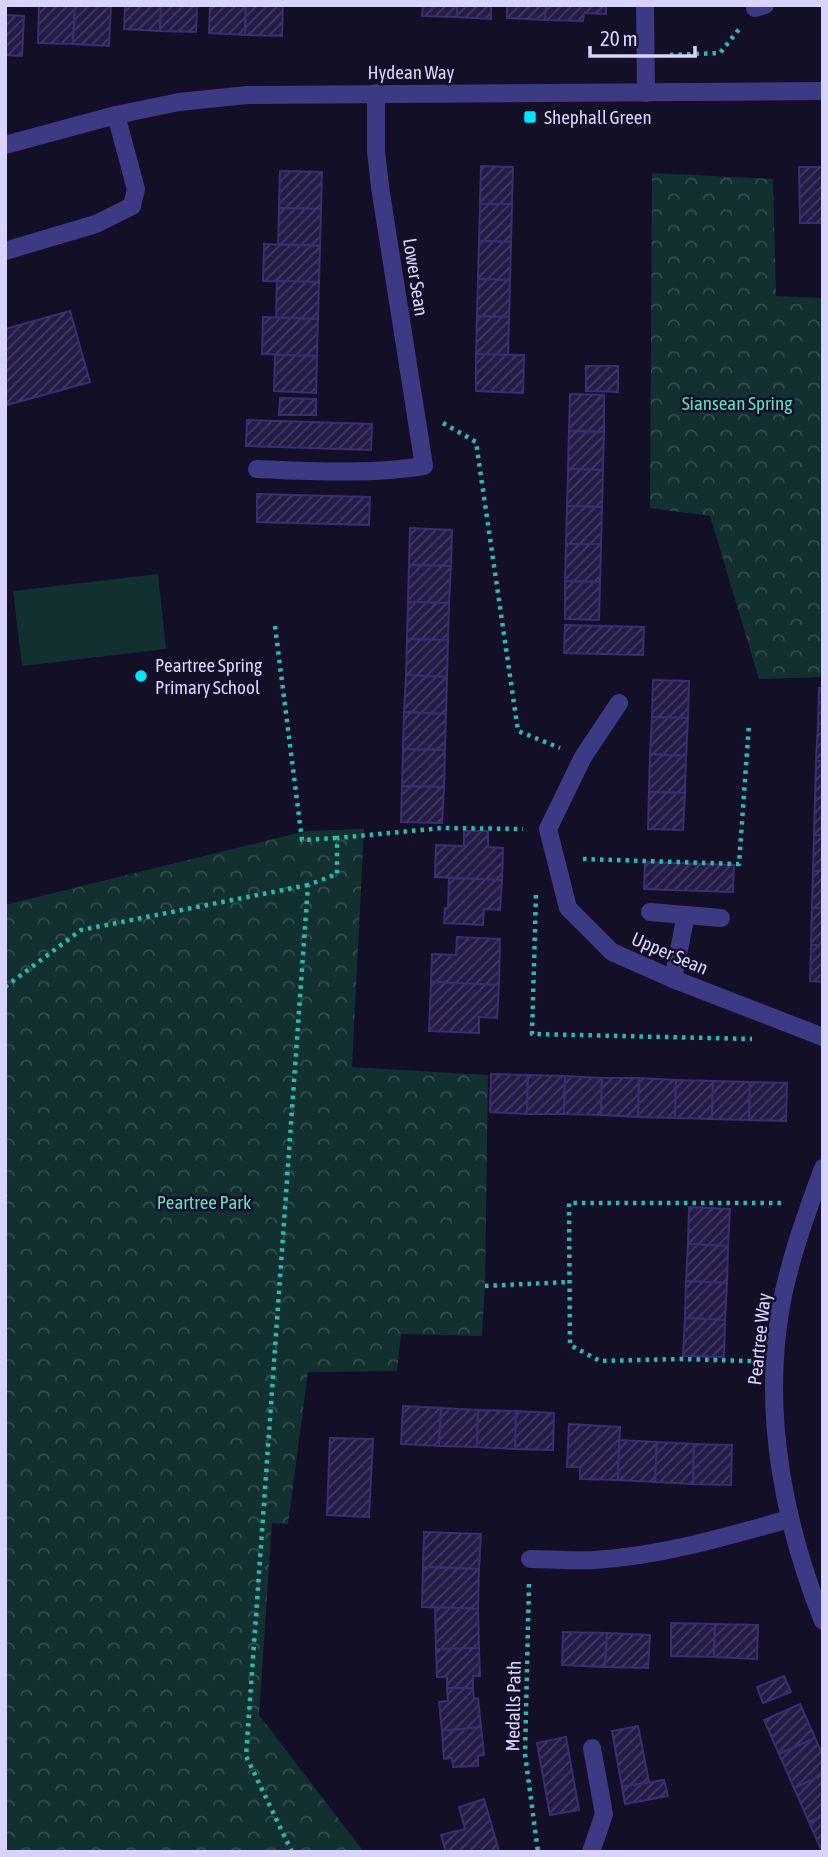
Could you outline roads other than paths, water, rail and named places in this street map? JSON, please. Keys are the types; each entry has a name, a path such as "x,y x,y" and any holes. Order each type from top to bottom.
{"street":[{"path":"645,5 646,93"},
{"name":"Hydean Way","path":"5,145 116,115 179,102 247,95 823,91"},
{"name":"Lower Sean","path":"257,469 358,473 391,472 424,466 380,187 376,151 376,93"},
{"path":"5,251 96,224 132,206 136,189 116,115"},
{"name":"Upper Sean","path":"619,703 583,757 548,829 568,908 612,952 673,979 823,1037"},
{"path":"650,912 722,918"},
{"path":"673,979 686,915"},
{"name":"Peartree Way","path":"823,1168 791,1262 780,1312 775,1423 789,1519 823,1621"},
{"path":"530,1559 593,1560 643,1555 687,1547 789,1519"},
{"path":"591,1852 604,1814 592,1748"}],"place":[{"name":"Shephall Green","path":"530,117"},
{"name":"Peartree Spring Primary School","path":"141,676"}],"park label":[{"name":"Siansean Spring","path":"737,403"},
{"name":"Peartree Park","path":"204,1202"}]}
